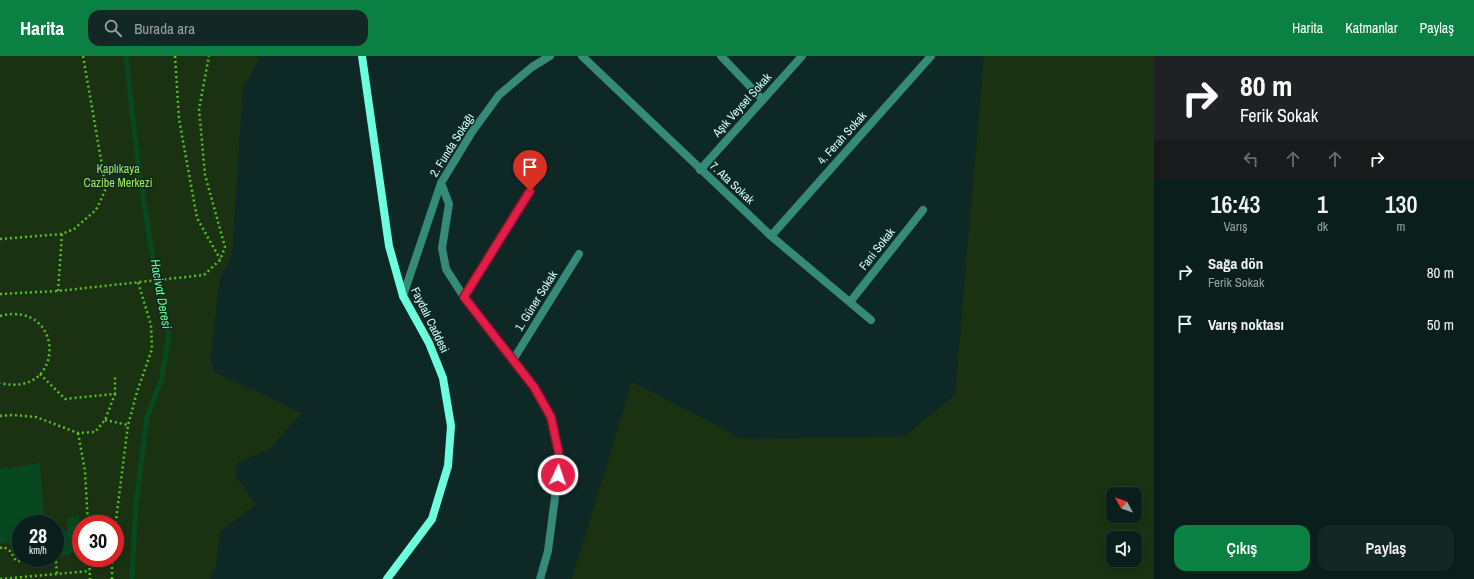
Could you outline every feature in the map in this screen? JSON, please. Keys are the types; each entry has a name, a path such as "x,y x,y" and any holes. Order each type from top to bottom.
{"street":[{"name":"Faydalı Caddesi","path":"362,56 390,246 403,296 429,343 443,378 451,426 448,466 432,519 387,579"},
{"name":"2. Funda Sokağı","path":"403,296 441,183 472,132 500,96 532,67 550,56"},
{"name":"7. Ata Sokak","path":"582,56 771,236 871,320"},
{"path":"721,56 763,100"},
{"name":"Aşık Veysel Sokak","path":"700,170 802,56"},
{"name":"4. Ferah Sokak","path":"771,236 931,56"},
{"path":"441,183 449,204 442,248 446,269 464,297 534,387 551,417 560,459 548,551 540,579"},
{"path":"464,297 530,191"},
{"name":"Fani Sokak","path":"850,302 922,210"},
{"name":"1. Güner Sokak","path":"513,360 579,254"}],"path":[{"path":"0,239 62,234 74,229 96,210 105,191 103,171 83,56"},
{"path":"175,56 178,119 198,218 220,260"},
{"path":"0,294 150,282 204,275 220,260 225,246 205,175 199,109 209,56"},
{"path":"58,290 62,234"},
{"path":"117,515 128,425 136,392 152,349 151,325 138,282"},
{"path":"0,316 10,313 22,314 33,318 42,326 48,336 50,348 49,360 35,379 24,384 12,386 0,383"},
{"path":"40,374 65,399 114,394"},
{"path":"0,416 13,415 36,417 78,433 95,432 105,420 114,394 115,376"},
{"path":"105,420 128,425"},
{"path":"78,433 85,471 87,515"},
{"path":"0,548 4,547 12,554"},
{"path":"56,567 57,574"},
{"path":"90,567 90,579"},
{"path":"112,567 112,579"},
{"path":"0,579 90,571"}],"green space":[{"name":"Kaplıkaya Cazibe Merkezi","path":"0,56 257,56 259,60 243,88 232,256 220,278 210,360 215,372 301,413 269,450 238,462 235,475 256,504 220,532 216,568 209,579 0,579"},
{"path":"984,56 1154,56 1154,579 572,579 632,382 742,439 905,436 955,395"}],"shaded area":[{"path":"40,463 44,515 12,515 12,550 10,544 5,542 0,544 0,469"},
{"path":"72,517 72,552 64,557 64,531 68,531 67,518"}],"waterway":[{"name":"Hacivat Deresi","path":"126,56 138,163 152,253 169,336 162,377 147,418 136,504 132,579"}],"route":[{"path":"530,191 464,297 534,387 551,417 560,459 558,475"}]}
